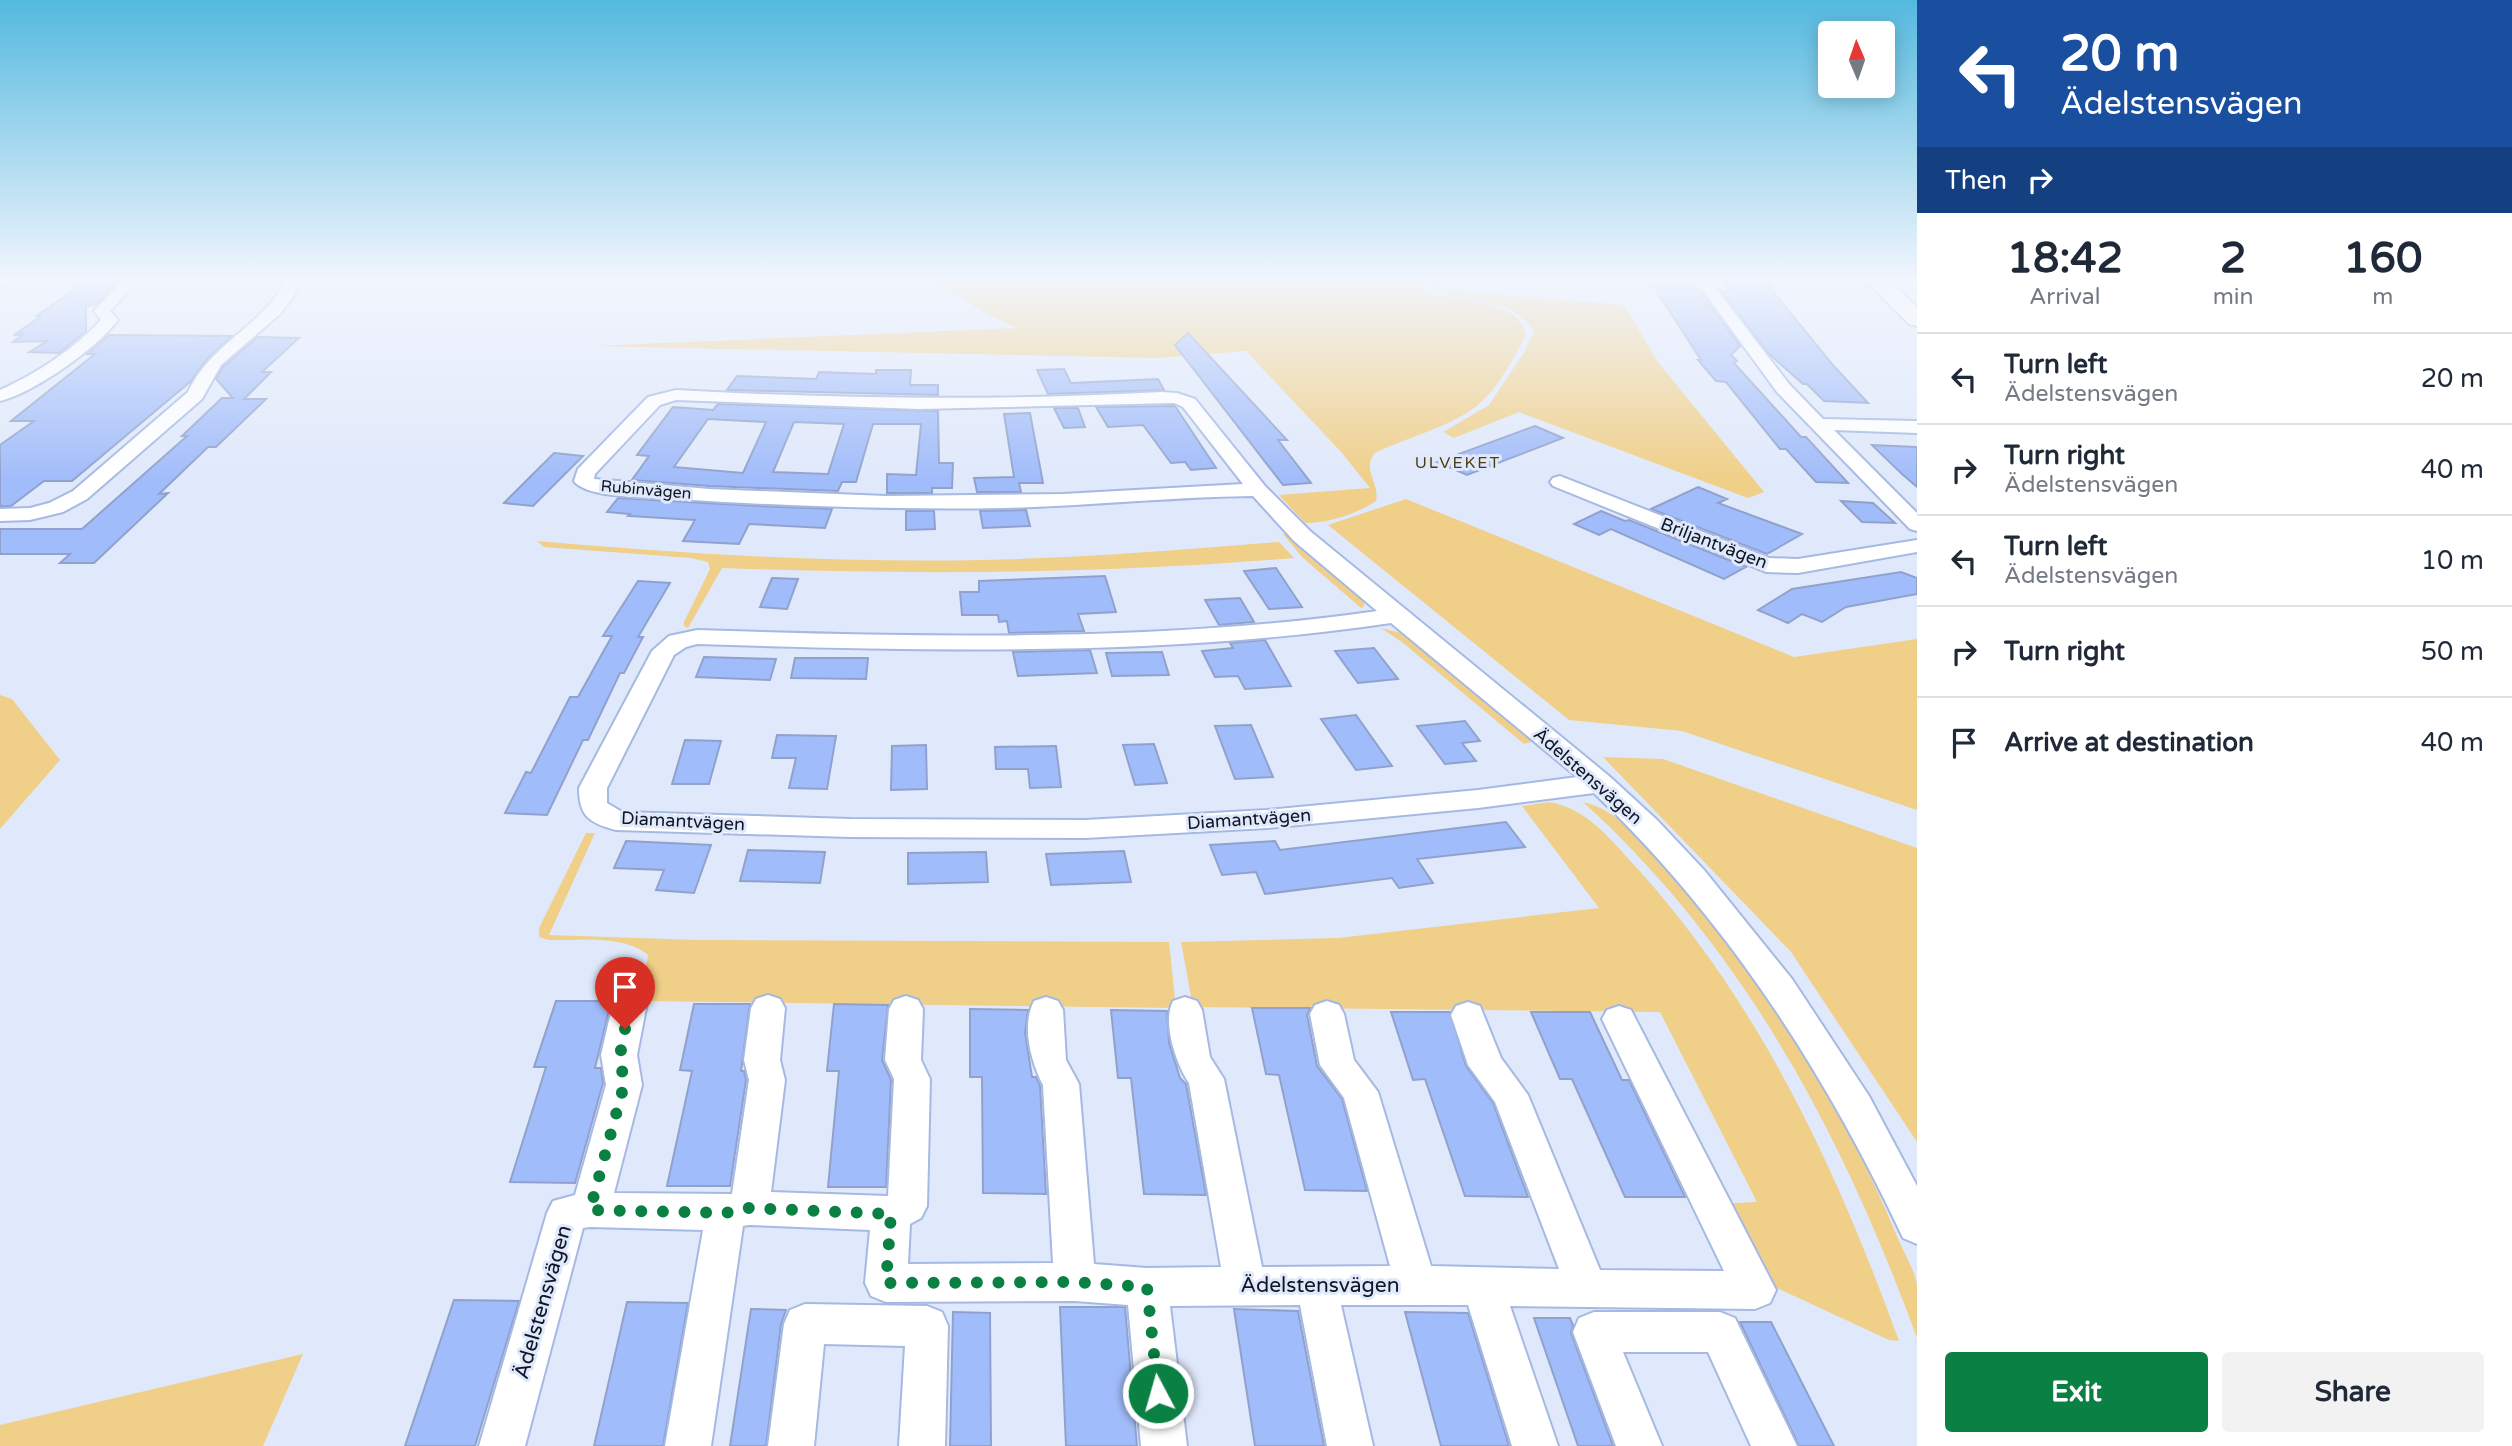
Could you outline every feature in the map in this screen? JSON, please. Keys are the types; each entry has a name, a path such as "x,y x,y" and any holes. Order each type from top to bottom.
{"street":[{"path":"0,396 33,381 81,345"},
{"path":"0,515 30,514 56,508 80,495 196,395 201,377 234,345"},
{"path":"1751,345 1783,388 1917,525"},
{"name":"Rubinvägen","path":"1177,398 945,405 664,397 654,401 586,473 583,481 592,486 656,492 888,501 1061,500 1258,490"},
{"name":"Ädelstensvägen","path":"1177,398 1189,403 1258,490 1302,536 1600,783 1648,829 1699,885 1758,960 1827,1059 1865,1122 1917,1226"},
{"path":"1819,424 1917,427"},
{"name":"Briljantvägen","path":"1560,482 1766,565 1798,566 1917,546"},
{"name":"Diamantvägen","path":"1396,615 1219,634 1054,641 886,643 697,637 678,641 664,651 593,788 593,807 616,821 850,828 1085,829 1267,819 1478,799 1600,783"},
{"path":"590,1210 624,1085 620,1055 630,1003"},
{"path":"688,1446 767,1080 762,1060 768,1008"},
{"path":"882,1325 891,1214 907,1206 912,1079 903,1060 906,1009"},
{"path":"1046,1010 1048,1061 1060,1084 1075,1282"},
{"path":"1185,1010 1193,1061 1206,1079 1245,1285"},
{"path":"1327,1014 1338,1065 1360,1092 1416,1285"},
{"path":"1468,1015 1486,1065 1510,1095 1587,1289"},
{"name":"Ädelstensvägen","path":"886,1283 1075,1282 1147,1287 1416,1285 1755,1290 1619,1019"},
{"name":"Ädelstensvägen","path":"502,1446 567,1213 590,1210 737,1210 891,1214"},
{"path":"1482,1286 1535,1446"},
{"path":"1147,1287 1164,1446"},
{"path":"1317,1287 1350,1446"},
{"path":"1635,1290 1656,1332"},
{"path":"790,1446 805,1324 927,1326 922,1446"},
{"path":"1639,1446 1594,1332 1720,1332 1774,1446"}],"shaded area":[{"path":"1520,345 1496,385 1474,408 1451,422 1375,453 1371,459 1370,470 1376,488 1376,501 1342,517 1305,523 1279,495 1370,488 1342,453 1246,351 1158,358 592,346"},
{"path":"1527,345 1648,345 1658,362 1764,492 1748,498 1519,412 1454,438 1443,432 1489,405"},
{"path":"1406,499 1794,657 1917,639 1917,810 1682,731 1569,720 1328,525"},
{"path":"1288,533 1364,600 1364,607 1361,608 1302,557 1283,534"},
{"path":"537,541 760,556 927,561 1094,556 1279,542 1294,558 1008,572 722,568 688,628 684,626 684,622 710,569 708,562 691,558 544,547"},
{"path":"1381,628 1405,634 1534,741 1524,744 1402,642"},
{"path":"0,695 12,699 60,760 0,829"},
{"path":"1603,757 1663,759 1917,848 1917,1142 1791,952"},
{"path":"1549,802 1575,811 1608,836 1680,919 1721,974 1791,1091 1821,1152 1875,1277 1899,1341 1889,1340 1764,1282 1718,1204 1757,1202 1660,1012 1193,1007 1181,942 1338,938 1599,908 1522,806"},
{"path":"1583,802 1610,813 1642,842 1738,959 1800,1049 1853,1143 1912,1269 1917,1285 1917,1338 1856,1190 1783,1049 1740,982 1693,919 1641,859"},
{"path":"586,833 595,833 549,935 697,940 1169,942 1176,1008 640,1001 648,955 638,948 614,941 549,940 539,937 539,928"},
{"path":"303,1354 263,1446 0,1446 0,1425"}],"building":[{"path":"40,345 68,345 59,353 29,352"},
{"path":"97,345 222,345 207,359 191,381 72,481 44,481 11,506 0,506 0,445 34,421 11,421 95,354 87,354"},
{"path":"248,345 291,345 262,372 271,372 244,399 266,399 216,447 208,447 159,494 168,493 94,563 60,563 70,554 0,554 0,529 82,529 187,436 182,436 222,398 233,398 216,379 223,367"},
{"path":"1175,345 1200,345 1287,440 1278,440 1311,483 1283,485"},
{"path":"1692,345 1740,345 1731,355 1737,361 1734,363 1801,437 1806,437 1848,483 1816,482 1786,449 1780,449 1726,382 1716,381 1698,360 1701,360"},
{"path":"1762,345 1817,345 1868,403 1824,401"},
{"path":"1064,369 1071,383 1158,379 1164,390 1048,394 1037,370"},
{"path":"876,370 911,370 910,385 938,385 938,395 727,390 737,376 816,379 819,372 876,374"},
{"path":"718,404 938,411 939,463 953,463 952,488 932,488 932,493 887,493 887,474 916,475 921,424 873,424 856,482 842,482 838,491 632,480 649,456 637,455 673,407 713,410","holes":["708,419 766,422 743,473 674,467","794,422 844,424 828,474 773,472"]},
{"path":"1175,406 1216,468 1191,470 1185,462 1171,463 1143,425 1108,427 1096,407"},
{"path":"1054,408 1078,408 1085,427 1064,428"},
{"path":"1030,413 1043,483 1019,483 1021,492 977,492 974,478 1014,477 1004,414"},
{"path":"1535,426 1563,438 1467,475 1437,462"},
{"path":"1872,445 1917,447 1917,487 1902,474"},
{"path":"554,453 583,456 533,506 504,503"},
{"path":"1698,487 1727,499 1718,503 1802,534 1767,554 1651,509"},
{"path":"618,498 832,509 825,528 749,524 739,544 683,541 695,520 607,512"},
{"path":"1841,501 1873,503 1895,523 1862,522"},
{"path":"1026,510 1030,526 983,528 980,511"},
{"path":"906,511 934,511 935,529 906,530"},
{"path":"1601,511 1746,567 1724,579 1611,529 1599,535 1574,524"},
{"path":"1276,568 1302,607 1269,609 1244,571"},
{"path":"1901,572 1917,578 1917,594 1846,607 1822,622 1802,614 1788,623 1758,610 1792,589"},
{"path":"1105,576 1116,612 1078,614 1084,631 1009,633 1007,621 999,622 998,615 962,615 960,592 979,592 979,581"},
{"path":"772,578 798,579 787,609 760,607"},
{"path":"638,581 670,583 638,637 643,637 624,673 620,673 588,740 583,740 547,815 505,813 526,772 531,773 570,697 578,697 612,636 603,636"},
{"path":"1240,598 1254,622 1219,625 1205,600"},
{"path":"1265,640 1291,686 1245,689 1238,676 1215,677 1202,651 1233,648 1230,643"},
{"path":"1374,648 1398,679 1358,683 1335,651"},
{"path":"1090,650 1097,673 1018,676 1013,652"},
{"path":"1162,652 1169,675 1112,676 1106,653"},
{"path":"704,657 776,659 770,680 696,677"},
{"path":"795,658 868,658 866,679 791,678"},
{"path":"1356,715 1392,766 1356,770 1321,719"},
{"path":"1465,721 1480,741 1462,743 1476,761 1445,764 1417,726"},
{"path":"1251,725 1273,777 1235,779 1215,726"},
{"path":"777,735 836,736 827,789 789,788 796,758 772,758"},
{"path":"685,740 721,741 709,784 672,784"},
{"path":"1154,744 1167,783 1135,785 1123,745"},
{"path":"926,745 927,789 891,790 892,746"},
{"path":"1056,746 1061,787 1030,788 1028,769 996,769 995,747"},
{"path":"1506,822 1525,847 1417,859 1433,883 1399,888 1392,878 1265,894 1256,872 1222,875 1210,845 1275,841 1280,850"},
{"path":"626,841 711,845 694,893 656,890 664,870 614,868"},
{"path":"748,850 825,852 820,883 740,881"},
{"path":"1124,851 1131,882 1051,885 1046,854"},
{"path":"986,852 988,882 908,884 908,853"},
{"path":"556,1001 611,1001 595,1068 601,1068 603,1083 575,1183 510,1182 546,1067 534,1067"},
{"path":"694,1004 750,1004 741,1071 744,1071 746,1080 730,1186 667,1186 692,1071 680,1070"},
{"path":"834,1004 888,1005 882,1060 891,1080 886,1187 828,1187 839,1071 827,1071"},
{"path":"1252,1008 1310,1008 1307,1015 1317,1066 1342,1099 1367,1191 1305,1190 1279,1075 1266,1074"},
{"path":"970,1009 1028,1010 1025,1033 1032,1077 1036,1077 1040,1086 1046,1194 983,1193 982,1077 970,1077"},
{"path":"1111,1010 1167,1011 1169,1043 1180,1078 1186,1084 1206,1195 1144,1194 1131,1078 1118,1078"},
{"path":"1391,1012 1450,1012 1466,1066 1493,1103 1528,1197 1465,1196 1425,1079 1413,1080"},
{"path":"1531,1012 1590,1012 1622,1080 1629,1080 1685,1197 1625,1197 1572,1079 1560,1079"},
{"path":"454,1300 519,1301 475,1446 405,1446"},
{"path":"627,1302 688,1303 663,1446 594,1446"},
{"path":"1060,1307 1125,1307 1137,1446 1066,1446"},
{"path":"751,1309 786,1310 781,1324 766,1446 730,1446"},
{"path":"1234,1309 1298,1311 1324,1446 1255,1446"},
{"path":"953,1312 990,1313 991,1446 950,1446"},
{"path":"1405,1312 1468,1313 1509,1446 1441,1446"},
{"path":"1534,1318 1570,1318 1573,1325 1571,1333 1613,1446 1578,1446"},
{"path":"1740,1322 1771,1322 1834,1446 1799,1446"}],"district":[{"name":"ULVEKET","path":"1458,463"}],"route":[{"path":"625,1029 620,1055 624,1085 590,1210 725,1213 749,1208 891,1214 886,1283 1075,1282 1147,1287 1158,1393"}]}
